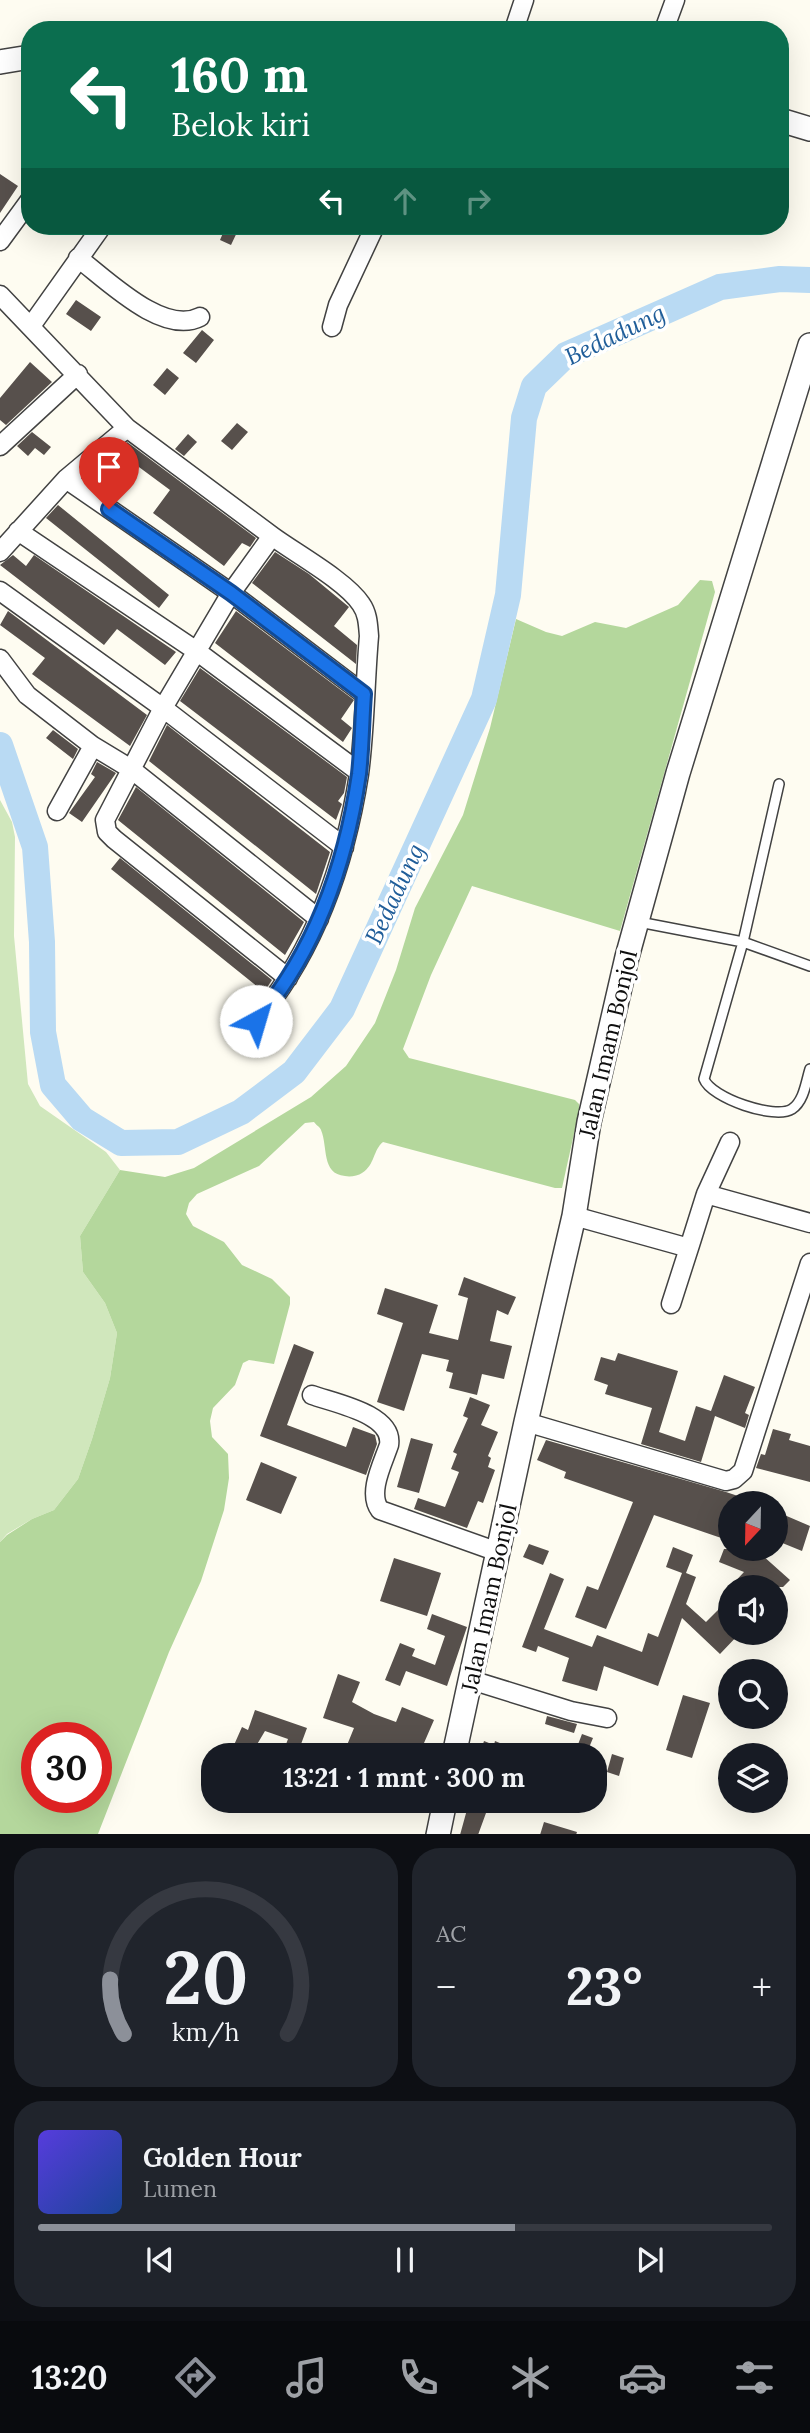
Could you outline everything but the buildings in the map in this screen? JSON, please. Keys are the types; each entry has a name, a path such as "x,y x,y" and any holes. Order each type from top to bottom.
{"street":[{"path":"517,21 523,0"},
{"path":"668,21 676,0"},
{"path":"0,62 21,59"},
{"path":"789,123 810,129"},
{"path":"0,241 21,212"},
{"path":"31,326 95,235"},
{"path":"332,327 338,305 371,235"},
{"path":"78,258 136,303 161,317 189,323 200,317"},
{"path":"0,295 127,428 352,592 362,605 368,620 359,772 344,847 319,919 288,978 256,1021"},
{"name":"Jalan Imam Bonjol","path":"457,1743 526,1422 575,1216 589,1122 636,922 681,760 749,539 793,408 810,345"},
{"path":"0,446 78,374"},
{"path":"0,552 66,479 127,428"},
{"path":"66,479 231,593 364,694"},
{"path":"18,531 195,650 359,772"},
{"path":"272,536 195,650 105,820 107,832 288,978"},
{"path":"0,592 163,708 344,847"},
{"path":"0,659 27,695 93,746 131,769 319,919"},
{"path":"57,811 93,746"},
{"path":"671,1304 706,1194 730,1142"},
{"path":"706,1194 810,1223"},
{"path":"575,1216 689,1248"},
{"path":"526,1422 726,1480 734,1479 743,1471 810,1263"},
{"path":"312,1395 370,1416 386,1428 390,1437 389,1444 374,1494 374,1503 380,1510 498,1552"},
{"path":"471,1680 571,1711 607,1718"},
{"path":"438,1834 443,1813"}],"lane":[{"path":"779,784 743,942 704,1079 706,1084 727,1098 779,1112 794,1107 800,1101 810,1069"},
{"path":"636,922 743,942 810,966"}],"green space":[{"path":"700,580 712,581 715,592 620,931 472,886 431,975 403,1049 409,1058 575,1100 579,1104 579,1111 562,1188 383,1142 362,1173 352,1176 337,1174 329,1165 321,1129 314,1122 305,1123 259,1166 197,1194 189,1203 186,1214 193,1226 224,1242 242,1265 272,1279 290,1297 274,1364 249,1360 243,1363 235,1385 213,1408 210,1421 212,1437 228,1454 229,1478 224,1510 201,1581 169,1652 112,1798 112,1722 21,1722 21,1813 106,1813 98,1834 0,1834 0,1542 32,1519 54,1510 78,1479 110,1378 117,1333 105,1303 83,1272 80,1236 120,1170 165,1177 194,1168 311,1097 346,1066 375,1023 396,970 415,908 463,815 490,728 516,619 562,636 595,622 626,628 678,605"},
{"path":"0,800 12,822 15,837 14,936 28,1084 40,1106 106,1152 120,1170 80,1236 83,1272 105,1303 117,1333 110,1378 92,1439 78,1479 54,1510 32,1519 7,1534 0,1542"}],"waterway":[{"name":"Bedadung","path":"0,745 35,847 42,942 43,1032 53,1085 82,1119 121,1143 178,1142 241,1112 294,1072 342,1009 484,699 508,595 524,418 534,386 566,355 720,287 780,279 810,280"}],"route":[{"path":"109,509 231,593 364,694 359,772 344,847 319,919 296,965 276,997 256,1021"}]}
